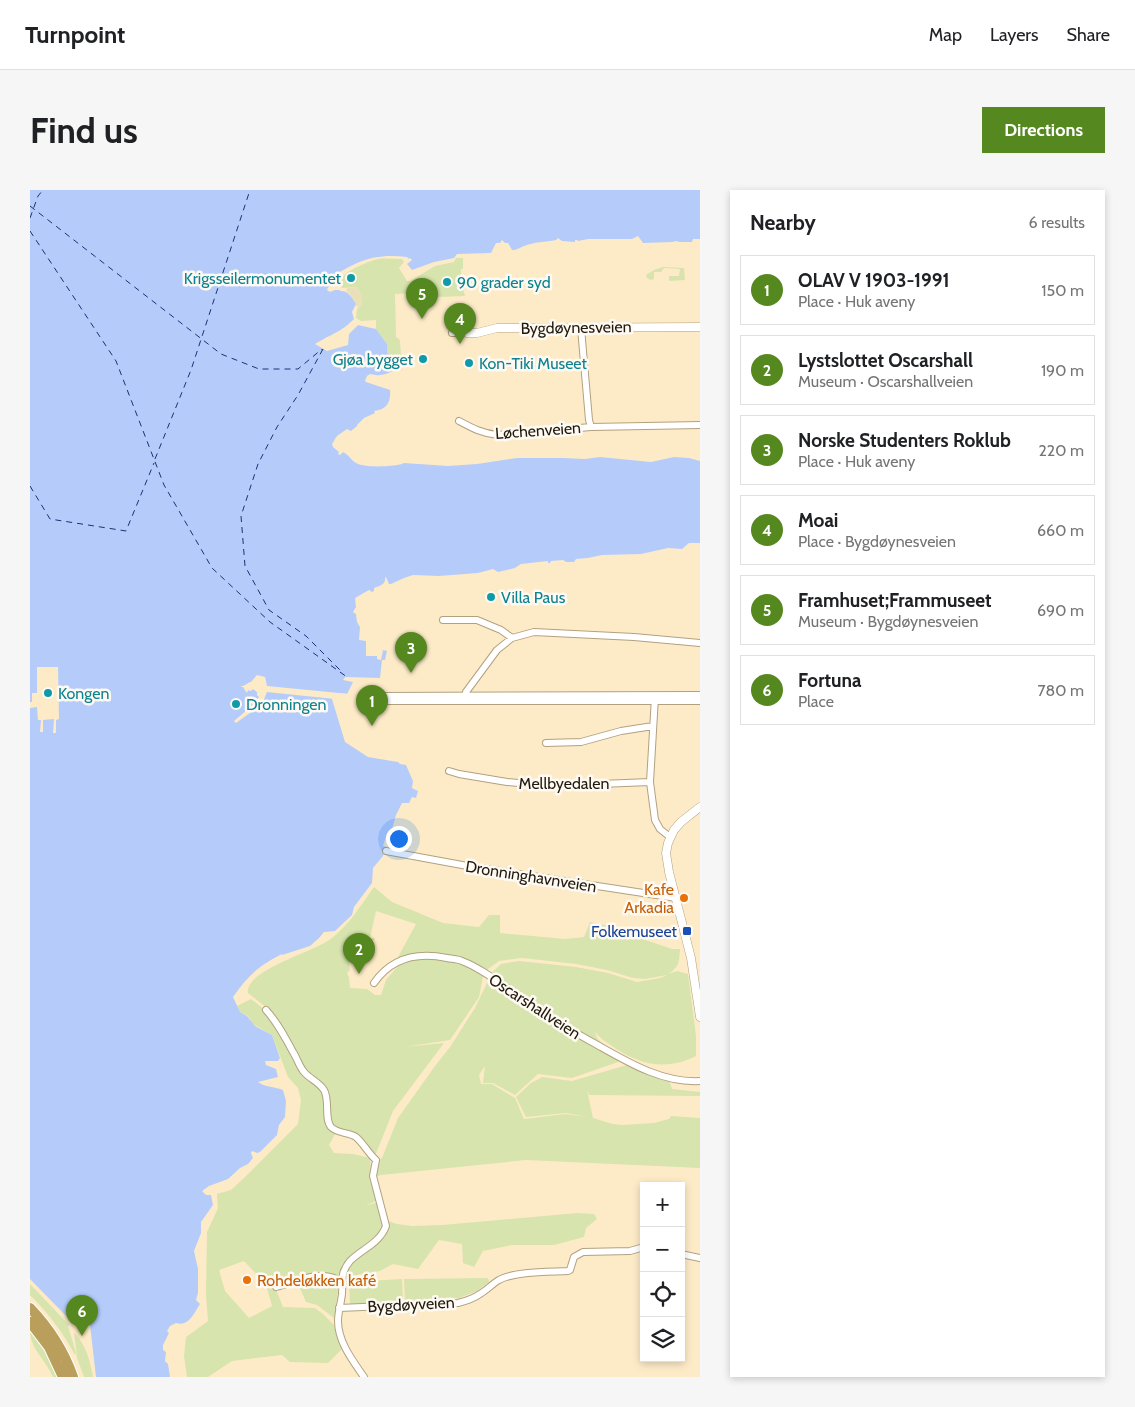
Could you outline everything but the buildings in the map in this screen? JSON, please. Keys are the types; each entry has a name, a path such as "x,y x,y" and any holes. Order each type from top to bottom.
{"highway":[{"path":"30,1308 56,1342 73,1377"},
{"path":"30,1322 49,1347 63,1377"}],"street":[{"name":"Bygdøynesveien","path":"452,333 477,333 498,328 700,327"},
{"name":"Løchenveien","path":"581,328 591,427"},
{"name":"Løchenveien","path":"459,421 478,431 498,435 591,427 700,425"},
{"path":"443,620 477,620 501,630 512,638"},
{"path":"465,698 466,692 497,650 512,638 534,632 542,631 700,643"},
{"path":"425,698 379,701 370,706 364,703 363,699 365,694 371,692 378,696 425,698 656,698 700,696"},
{"path":"656,698 700,701"},
{"path":"656,698 650,782 656,820 660,828 670,837"},
{"path":"546,743 581,742 621,731 653,726"},
{"name":"Mellbyedalen","path":"449,771 487,779 542,786 650,782"},
{"path":"700,806 680,822 670,837 666,848 666,859 691,958 700,1017"},
{"name":"Dronninghavnveien","path":"386,852 676,898"},
{"name":"Oscarshallveien","path":"374,983 381,972 389,966 413,956 435,955 461,960 491,977 558,1023 624,1060 662,1076 679,1080 700,1081"},
{"path":"266,1010 304,1072 323,1088 327,1098 329,1122 332,1127 338,1132 357,1138 376,1160 373,1176 386,1226 378,1240 351,1261 345,1269 341,1282 342,1293 338,1326 348,1353 364,1377"},
{"name":"Bygdøyveien","path":"339,1308 470,1300 480,1295 498,1280 510,1276 568,1271 574,1257 583,1252 630,1251 640,1248"},
{"path":"685,1255 700,1258"},
{"path":"276,1287 315,1276 329,1276 341,1282"}],"green space":[{"path":"456,258 463,258 461,282 465,296 437,297 437,292 395,294 396,337 400,340 402,370 399,370 397,362 387,352 387,344 376,329 376,320 361,321 356,318 357,309 362,304 357,287 342,288 341,280 347,273 374,260 402,259 404,262 399,268 407,281 410,281 435,266 454,262"},
{"path":"663,267 684,268 685,280 669,281 669,276 679,276 680,269 664,268 661,272 654,272 654,279 647,278 646,275"},
{"path":"374,887 392,902 443,923 479,927 489,915 500,915 500,933 565,939 584,937 590,922 629,930 631,935 672,949 680,949 677,966 668,974 677,971 688,974 696,1036 696,1056 685,1061 653,1064 632,1058 602,1039 595,1031 597,1038 619,1060 618,1062 572,1078 538,1074 515,1095 493,1083 483,1083 485,1066 479,1075 481,1084 492,1084 515,1098 524,1119 565,1114 588,1117 566,1113 526,1117 516,1097 531,1083 542,1077 572,1081 627,1065 669,1079 672,1089 700,1092 700,1096 589,1095 587,1090 593,1118 613,1124 654,1123 669,1119 671,1116 700,1118 700,1168 526,1160 375,1177 378,1160 382,1158 398,1118 450,1047 475,1008 489,979 559,1021 490,974 501,964 519,961 576,967 608,973 637,982 667,975 645,979 633,978 607,970 576,964 522,958 499,961 488,969 483,977 479,997 450,1040 404,1047 444,1043 393,1111 375,1156 352,1131 338,1129 329,1145 334,1153 353,1154 370,1158 376,1201 365,1206 378,1202 383,1219 397,1224 412,1226 577,1213 594,1214 597,1219 586,1228 584,1237 554,1245 512,1245 483,1251 474,1267 463,1263 462,1244 439,1240 418,1269 393,1264 380,1271 351,1276 346,1279 342,1262 340,1277 331,1274 293,1281 263,1281 244,1261 219,1270 225,1291 249,1318 272,1306 267,1288 275,1287 283,1307 315,1308 323,1314 334,1325 342,1349 328,1363 290,1362 282,1355 232,1361 208,1377 187,1377 184,1356 186,1337 208,1321 206,1295 207,1232 218,1208 217,1194 231,1190 298,1124 301,1100 298,1088 288,1077 272,1035 253,1024 248,1016 240,1012 237,1006 251,999 265,1010 267,1008 248,993 250,985 257,977 269,969 332,938 349,921","holes":["376,911 416,924 398,957 399,965 386,980 381,995 375,995 367,989 350,988 347,973 350,970 349,962 367,952 375,938 370,938"]},
{"path":"317,1278 331,1279 339,1284 334,1318 317,1305 306,1302 298,1284"},
{"path":"488,1278 489,1282 477,1291 459,1298 405,1301 404,1279"},
{"path":"402,1279 403,1302 350,1304 349,1282"},
{"path":"30,1284 69,1325 75,1355 55,1323 30,1295"},
{"path":"30,1330 42,1345 58,1377 53,1377 35,1349"},
{"path":"74,1332 82,1342 87,1353 93,1377 84,1377 77,1358"}],"sand":[{"path":"357,287 362,304 359,307 356,306 346,291 347,288"}],"water":[{"path":"30,190 700,190 700,239 693,239 692,242 643,243 638,236 632,239 588,239 575,240 575,242 562,241 558,238 512,250 508,243 502,240 500,243 496,243 491,253 457,254 454,258 434,262 412,270 407,264 412,260 410,258 375,257 339,272 330,283 327,290 330,292 339,290 346,292 356,304 352,312 354,319 340,330 315,344 327,351 348,345 349,334 358,325 376,329 387,344 387,352 397,362 398,367 385,374 370,374 367,376 366,382 390,390 389,402 382,409 374,411 375,413 364,418 351,431 347,429 337,436 332,444 339,452 338,454 340,455 343,452 354,462 365,466 404,463 448,466 517,458 585,459 600,457 651,462 674,457 689,458 700,461 700,543 689,543 682,549 668,548 641,554 602,555 576,559 574,562 563,560 551,561 550,563 548,561 521,564 515,568 498,572 493,569 478,573 439,576 413,575 391,584 389,584 386,577 383,584 374,588 374,591 369,590 355,598 356,607 353,612 356,614 360,627 359,640 366,641 366,656 377,656 377,659 381,660 383,650 387,651 385,660 382,660 380,678 345,677 343,680 353,682 347,694 333,693 332,699 345,742 368,757 406,765 413,781 412,788 418,791 416,798 412,797 409,803 402,803 396,815 391,833 387,833 383,846 386,847 383,856 373,868 372,883 354,907 352,915 335,931 324,932 310,946 282,954 260,967 233,997 240,1012 247,1016 255,1026 272,1035 280,1058 278,1061 265,1061 266,1065 276,1069 278,1077 258,1082 283,1090 286,1101 285,1117 279,1125 277,1135 260,1152 252,1151 253,1158 248,1164 240,1168 228,1179 209,1186 202,1191 206,1195 211,1195 213,1205 201,1222 201,1233 194,1251 198,1269 198,1293 196,1300 200,1304 188,1321 181,1324 176,1323 170,1326 167,1331 169,1333 163,1345 163,1350 166,1352 165,1361 168,1364 170,1377 96,1377 90,1325 78,1325 71,1321 30,1279"}],"pier":[{"path":"37,667 58,667 59,719 56,720 56,733 53,733 54,719 43,720 43,732 40,732 41,720 38,720 37,707 30,708 32,693 37,693"},
{"name":"Dronningen","path":"257,675 265,677 267,686 349,694 349,696 335,695 335,699 267,692 262,704 236,723 234,721 253,705 251,702 256,701 259,697 253,689 251,691 248,690 247,693 243,687 240,687 251,682"}],"ferry route":[{"path":"30,218 38,196 43,190"},
{"path":"155,459 191,370 250,190"},
{"path":"30,206 221,354 259,369 298,369 322,349"},
{"path":"30,231 116,361 164,485 212,568 270,622 347,677"},
{"path":"323,349 298,395 277,427 258,464 241,516 245,566 269,610 306,636 343,673"},
{"path":"30,486 50,519 126,531 154,463"}],"place":[{"name":"Krigsseilermonumentet","path":"351,278"},
{"name":"90 grader syd","path":"447,282"},
{"name":"Framhuset;Frammuseet","path":"422,319"},
{"name":"Moai","path":"460,344"},
{"name":"Gjøa bygget","path":"423,359"},
{"name":"Kon-Tiki Museet","path":"469,363"},
{"name":"Villa Paus","path":"491,597"},
{"name":"Norske Studenters Roklub","path":"411,673"},
{"name":"Kongen","path":"48,693"},
{"name":"Dronningen","path":"236,704"},
{"name":"OLAV V 1903-1991","path":"372,726"},
{"name":"Kafe Arkadia","path":"684,898"},
{"name":"Folkemuseet","path":"687,931"},
{"name":"Lystslottet Oscarshall","path":"359,974"},
{"name":"Rohdeløkken kafé","path":"247,1280"},
{"name":"Fortuna","path":"82,1336"}]}
